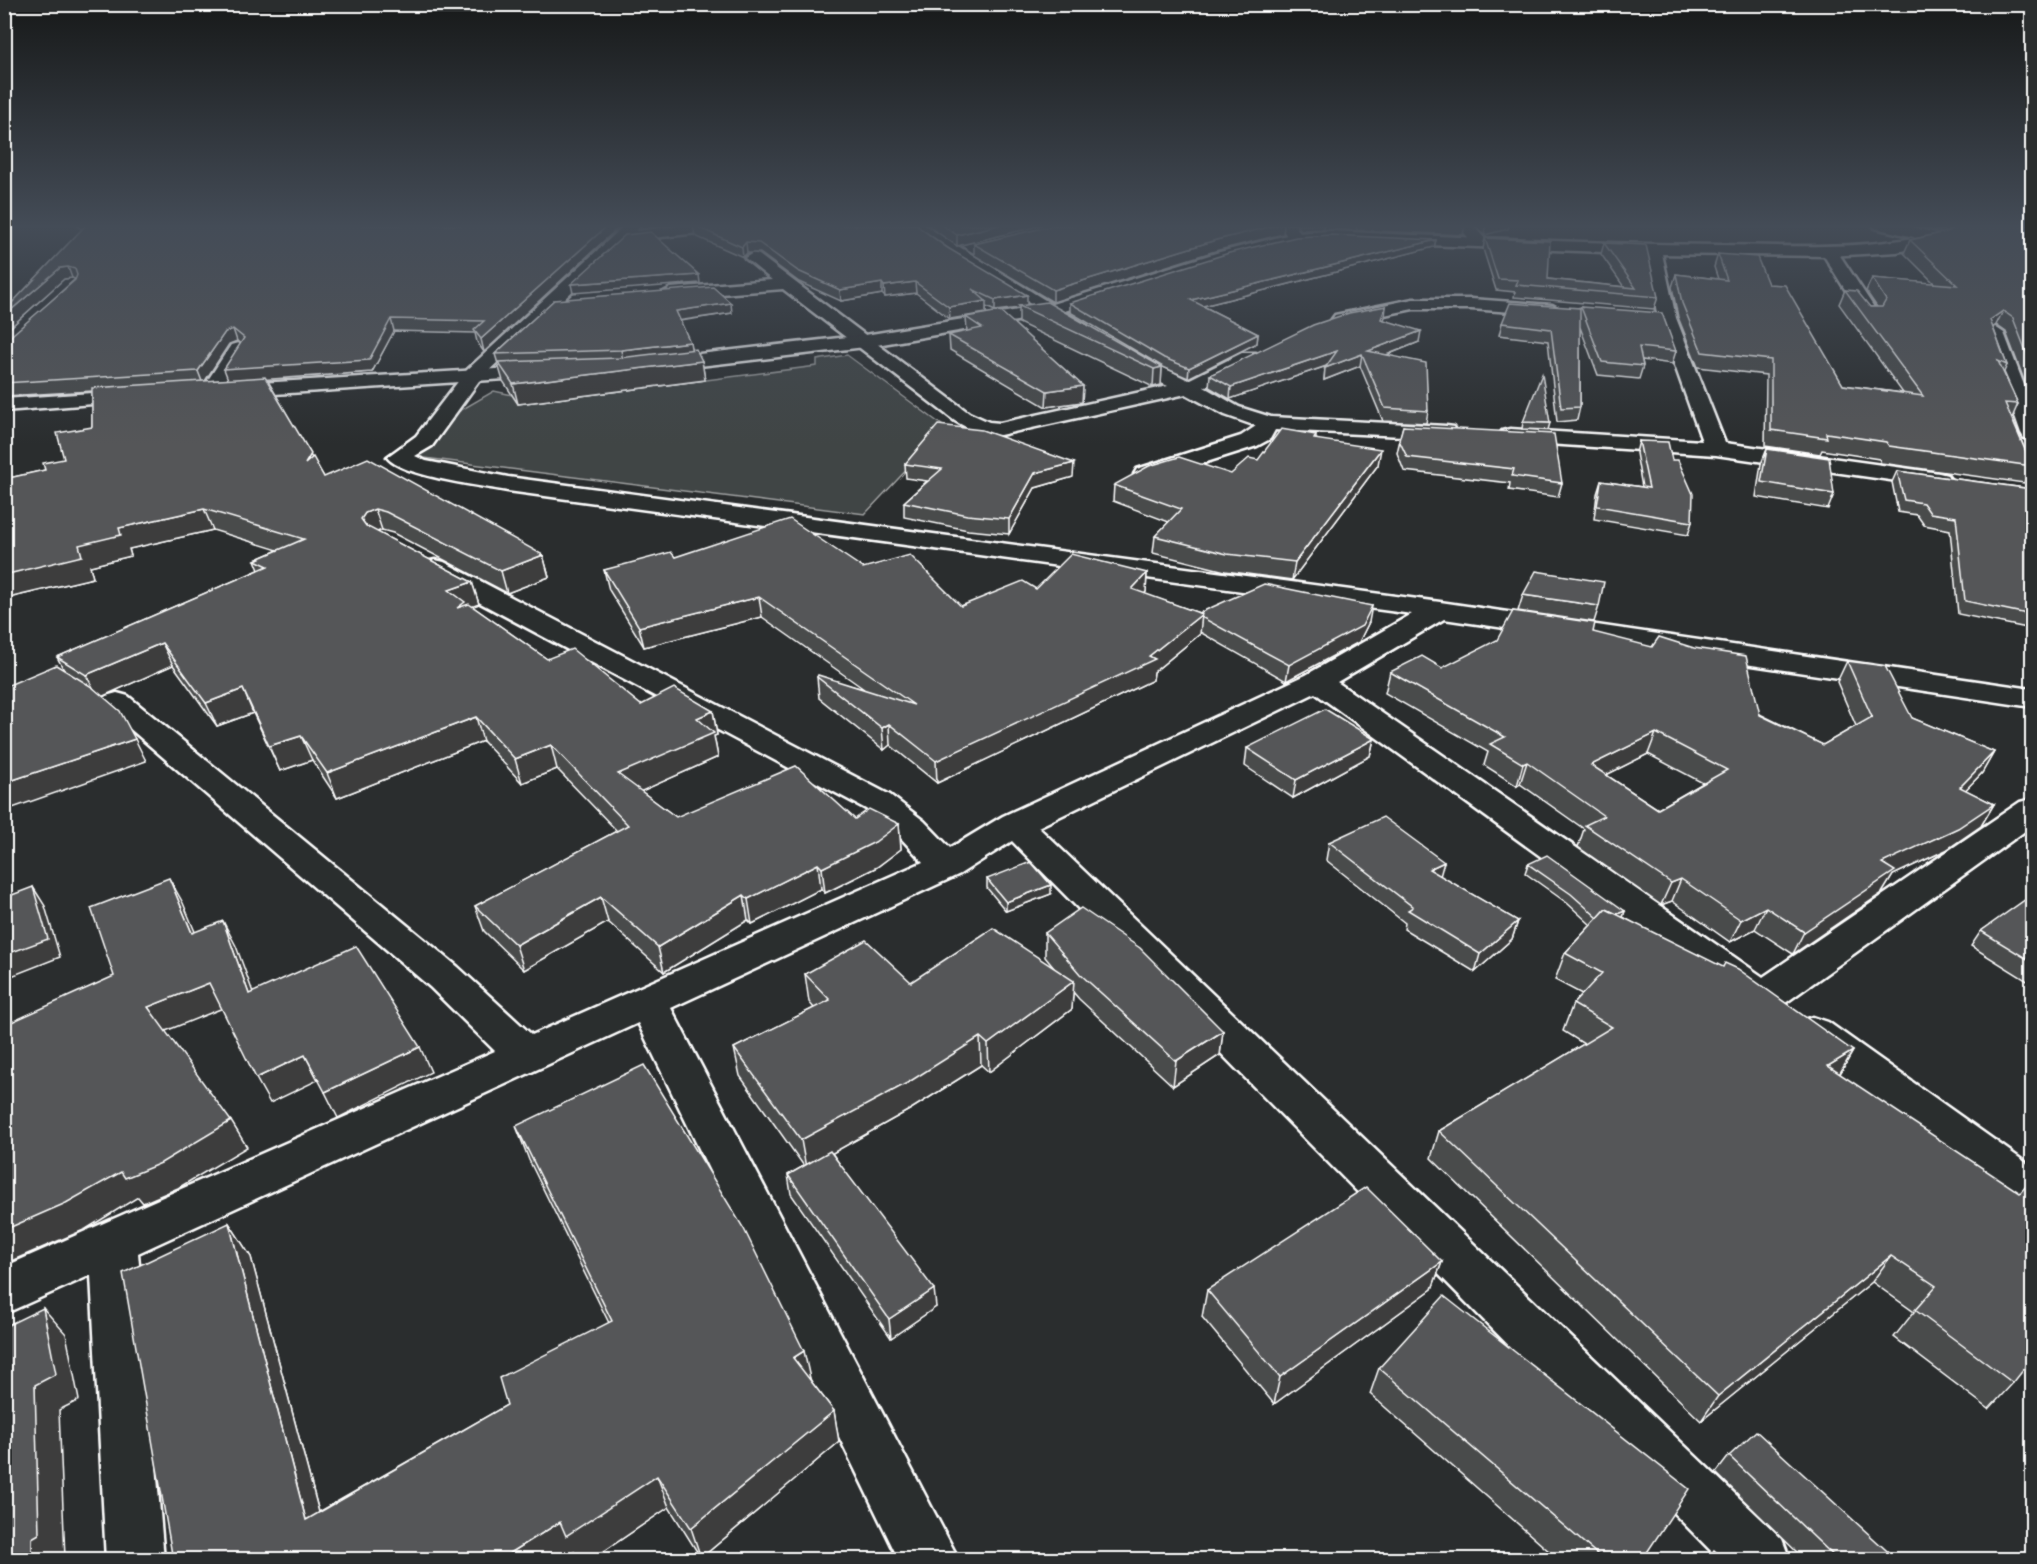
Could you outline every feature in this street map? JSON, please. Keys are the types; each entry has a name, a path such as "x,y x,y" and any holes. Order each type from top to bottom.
{"street":[{"path":"566,298 474,374 424,441 399,457 420,467 508,484 1440,610 2032,698"},
{"path":"805,298 865,341 962,417 985,428 1000,429 1030,423 1189,387 1261,351"},
{"path":"1031,298 1089,333"},
{"path":"635,367 865,341 1052,310 1088,298"},
{"path":"1663,298 1667,318 1716,448"},
{"path":"1859,298 1870,315"},
{"path":"1321,326 1341,319 1413,304 1471,304 1575,311"},
{"path":"1644,316 1667,318"},
{"path":"1995,333 2032,433"},
{"path":"1108,344 1155,373 1189,387 1232,411 1269,423 1468,434"},
{"path":"210,392 238,350"},
{"path":"188,393 474,374 566,371"},
{"path":"4,405 153,395"},
{"path":"1130,479 1249,441 1262,434 1269,423"},
{"path":"1492,435 1716,448 1962,484"},
{"path":"415,557 878,802 912,829 947,866"},
{"path":"4,1291 947,866 1015,824 1317,681 1440,610"},
{"path":"1317,681 2032,1192"},
{"path":"117,702 444,977 527,1056"},
{"path":"1763,998 2032,810"},
{"path":"1015,824 1761,1560"},
{"path":"648,1002 930,1560"},
{"path":"113,1241 135,1560"}],"shaded area":[{"path":"847,355 946,428 865,514 409,456 449,417 494,391 512,395 518,404 817,366 817,360"}],"building":[{"path":"4,298 9,298 13,302 17,298 25,298 4,316"},
{"path":"54,298 527,298 481,339 474,330 484,321 391,319 369,360 224,369 244,338 233,329 225,332 198,371 4,383 4,344"},
{"path":"725,298 731,303 676,311 690,342 621,350 495,354 554,300"},
{"path":"937,298 982,298 986,301 949,307"},
{"path":"1086,298 1199,298 1191,300 1258,334 1189,368 1164,358 1070,303"},
{"path":"1681,298 1793,298 1843,385 1923,396 1851,298 1863,298 1870,307 1882,307 1886,300 1885,298 2032,298 2032,367 2013,318 2003,311 1990,320 2007,365 1998,361 2018,404 2005,403 2032,466 1889,446 1886,442 1826,433 1827,438 1771,430 1771,360 1702,352"},
{"path":"1047,302 1162,367 1154,369 1019,306"},
{"path":"1510,303 1580,308 1580,407 1561,408 1551,329 1502,323"},
{"path":"1386,306 1381,319 1421,331 1368,351 1426,363 1428,411 1385,408 1362,354 1325,368 1337,351 1231,387 1210,375 1313,325 1349,313"},
{"path":"1581,307 1662,313 1676,351 1639,347 1643,366 1602,362"},
{"path":"1000,311 1083,386 1047,391 949,335 982,328 966,317"},
{"path":"696,349 702,361 513,384 498,362 619,358"},
{"path":"1542,374 1550,423 1523,422"},
{"path":"265,377 311,454 305,464 313,457 324,477 368,458 543,555 501,571 386,512 375,509 365,513 361,519 366,526 472,582 449,590 465,602 457,608 469,604 547,659 572,649 641,705 674,688 713,711 697,718 714,733 618,774 676,817 796,766 855,819 869,809 899,824 875,842 822,868 818,864 748,899 744,895 658,947 601,897 516,945 475,906 628,825 551,745 515,759 476,717 327,773 301,736 269,746 243,689 206,703 162,643 86,675 57,657 268,566 255,560 304,539 204,509 119,528 121,535 79,545 82,556 4,575 4,479 45,470 43,463 64,459 57,433 92,427 92,388"},
{"path":"938,425 982,430 1074,463 1035,473 1009,519 967,515 904,502 942,469 905,464"},
{"path":"1403,426 1554,434 1562,483 1512,476 1514,469 1407,457 1399,440"},
{"path":"1281,429 1316,435 1314,439 1381,449 1295,562 1227,554 1155,536 1181,509 1114,485 1149,466 1179,457 1231,474 1249,458 1258,460"},
{"path":"1639,441 1668,442 1672,460 1678,460 1693,494 1692,522 1597,506 1601,481 1649,488"},
{"path":"1767,449 1829,458 1834,494 1761,482"},
{"path":"1897,471 2032,489 2032,503 2030,502 2032,511 2032,615 1965,601 1956,517 1930,513 1923,503 1904,500"},
{"path":"790,519 863,568 910,555 961,606 1023,581 1036,589 1071,554 1147,573 1132,589 1202,614 1149,656 1155,659 936,761 889,724 882,728 817,677 818,675 914,705 759,597 639,627 604,570 671,552 675,557"},
{"path":"1536,571 1604,582 1599,606 1523,595"},
{"path":"1264,584 1372,606 1362,626 1289,665 1201,617 1202,614 1199,613"},
{"path":"1513,611 1595,623 1593,632 1652,647 1659,637 1694,648 1746,656 1760,715 1823,745 1872,717 1847,661 1885,666 1912,718 1994,752 1960,787 1994,804 1958,828 1882,863 1895,871 1804,932 1766,907 1741,920 1681,879 1671,883 1585,825 1604,816 1527,762 1523,764 1490,744 1505,737 1390,672 1422,656 1442,668 1497,640","holes":["1656,733 1727,770 1658,809 1591,765"]},
{"path":"56,665 92,687 120,711 135,739 4,783 4,687"},
{"path":"1325,709 1374,739 1296,780 1247,748"},
{"path":"1383,817 1444,862 1429,869 1518,921 1480,954 1408,910 1413,907 1329,842"},
{"path":"1547,855 1625,911 1617,914 1606,909 1598,918 1571,894 1528,864"},
{"path":"1031,862 1051,885 1006,902 987,879"},
{"path":"169,878 192,933 223,921 249,994 356,946 420,1047 325,1092 305,1055 256,1078 209,983 148,1007 231,1121 161,1163 125,1178 121,1172 66,1203 4,1230 4,1022 5,1025 114,976 91,908"},
{"path":"33,887 48,939 4,955 4,898"},
{"path":"2029,897 2032,899 2032,962 1981,931"},
{"path":"1081,908 1140,948 1223,1031 1176,1061 1080,974 1045,933"},
{"path":"1606,909 1723,967 1725,963 1738,969 1853,1051 1828,1066 2020,1193 2027,1185 2032,1189 2032,1359 2013,1383 1915,1310 1936,1286 1891,1256 1718,1396 1439,1131 1612,1027 1573,1004 1602,973 1565,953"},
{"path":"993,928 1074,981 988,1044 980,1037 909,1082 801,1140 734,1048 830,1000 805,974 866,940 911,982"},
{"path":"644,1065 744,1229 804,1351 793,1358 834,1411 691,1528 657,1476 566,1536 560,1522 499,1560 173,1560 123,1273 229,1223 306,1520 507,1405 499,1378 612,1321 516,1126"},
{"path":"830,1151 934,1289 889,1319 788,1175"},
{"path":"1366,1187 1442,1262 1280,1377 1207,1290"},
{"path":"1444,1296 1689,1489 1642,1560 1604,1560 1379,1368"},
{"path":"43,1308 56,1374 35,1385 39,1534 32,1538 32,1560 4,1560 4,1327"},
{"path":"1756,1431 1897,1560 1838,1560 1729,1456"},
{"path":"1714,1550 1725,1560 1708,1560"}]}
